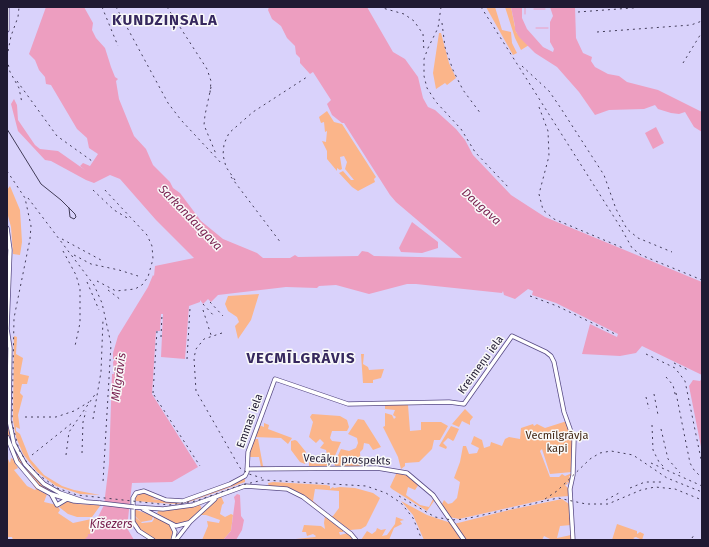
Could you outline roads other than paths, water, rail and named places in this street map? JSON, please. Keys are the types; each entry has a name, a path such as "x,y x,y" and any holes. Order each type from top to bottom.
{"main road":[{"path":"7,7 7,30"},
{"path":"7,228 9,257 9,420 14,444 29,470 53,489 86,502"},
{"path":"7,236 9,257 7,285"},
{"name":"Kreimeņu iela","path":"408,403 449,402 464,404 512,336 546,352 551,356 554,362 564,412 574,440 573,472 570,489 573,540"},
{"name":"Emmas iela","path":"247,469 248,452 275,379 348,404 408,403"},
{"path":"7,437 12,452 22,469 37,486 51,494 68,499 100,504 163,509"},
{"name":"Vecāķu prospekts","path":"247,469 377,468 407,473 435,497 464,540"},
{"path":"153,540 139,531 132,522 134,498 137,492 147,492 166,500 178,501 194,498 243,477 246,474 247,469"},
{"path":"158,516 156,511 198,503 247,486 276,488 295,492 343,528 356,540"},
{"path":"53,489 50,491 57,505 68,499"},
{"path":"150,540 136,531 130,522 132,498 136,491 144,489 176,499 194,496 213,490"},
{"path":"175,540 200,511 221,495"},
{"path":"198,503 202,506 200,511"},
{"path":"140,508 168,522 180,526 190,522"},
{"path":"168,522 175,530 175,540"}],"water":[{"path":"46,7 84,7 93,23 92,30 96,38 105,48 115,77 118,79 116,81 119,99 134,136 146,149 153,165 170,182 173,188 180,193 201,221 223,239 257,253 263,258 290,258 295,255 298,257 358,256 362,251 368,252 374,256 462,258 396,202 390,195 344,123 332,115 327,104 331,100 313,72 310,74 300,63 300,58 296,54 295,46 287,38 281,26 272,19 268,10 269,7 367,7 393,52 405,59 418,77 423,98 428,107 435,110 456,129 465,140 473,155 511,195 545,217 702,282 702,375 642,346 636,353 620,356 582,354 590,324 617,337 618,334 556,303 532,295 533,291 528,289 515,299 504,295 503,291 502,293 416,284 407,284 369,294 336,285 319,286 317,288 286,287 218,295 211,302 208,299 203,304 200,300 200,302 189,306 185,359 161,357 163,314 161,314 160,331 156,331 152,394 198,467 172,482 132,483 127,528 134,540 84,540 88,534 91,534 90,529 93,528 91,524 96,521 104,505 109,464 112,374 114,374 113,362 115,359 113,359 113,353 118,336 148,287 153,275 154,276 155,266 194,258 156,220 120,179 110,175 94,183 86,180 51,161 45,160 18,131 11,104 14,99 17,105 18,120 35,145 40,149 58,151 85,170 80,166 83,163 90,166 98,154 89,148 87,138 77,129 51,85 46,84 45,77 39,70 35,60 29,54"},
{"path":"511,7 522,7 522,18 527,29 543,47 553,52 554,49 550,42 550,22 553,16 550,7 575,7 576,38 583,53 592,57 591,61 595,67 608,74 619,76 627,82 658,90 702,112 702,132 694,127 685,112 679,114 671,113 658,109 655,105 644,109 609,110 595,115 579,92 557,67 535,53 519,37 515,30"},
{"path":"656,127 664,143 653,149 645,133"},
{"path":"412,222 438,242 438,248 422,253 401,252 399,248"},
{"path":"702,378 702,452 689,386 693,380 700,381"},
{"path":"237,494 240,495 241,516 244,520 242,530 236,540 223,540 231,531 235,501 234,497"}],"waterway":[{"path":"525,7 525,14"},
{"path":"534,9 545,9"},
{"path":"536,28 548,28"}],"tram line":[{"path":"7,129 41,184 61,200 75,214 76,217 74,219 70,217 69,208"}],"railway":[{"path":"7,57 11,36 18,17 19,7"},
{"path":"102,7 118,46"},
{"path":"116,7 168,103 181,120 222,164"},
{"path":"167,7 207,69 211,81 210,93"},
{"path":"379,7 404,14 414,21 423,34 424,52"},
{"path":"441,7 438,28 424,59 424,76 427,88 436,102 461,129 475,152 510,189"},
{"path":"481,7 621,228 632,248 641,255 702,280"},
{"path":"578,12 645,7"},
{"path":"597,32 691,25 702,21"},
{"path":"442,23 445,47 453,70 463,90 481,114"},
{"path":"683,63 702,32"},
{"path":"7,59 10,72 19,88 22,103"},
{"path":"522,66 549,91 604,175 616,209 627,229 638,238 672,252"},
{"path":"235,180 226,167 223,155 224,144 229,133 253,112 307,77"},
{"path":"17,81 57,136 92,161"},
{"path":"211,87 204,125 216,154"},
{"path":"539,107 548,131 549,156 539,194 543,210 554,219 623,248"},
{"path":"7,171 25,198 31,226 30,239 14,318 12,423 19,450 28,464 39,475 57,488 77,495 169,505 196,501 238,486 263,480 366,486 386,493 401,503 413,518 422,540"},
{"path":"231,177 281,243"},
{"path":"97,281 116,291 135,289 142,285 148,277 153,259 152,246 147,235 104,189"},
{"path":"93,190 114,210 129,219"},
{"path":"28,198 94,285 102,303 111,344 103,482"},
{"path":"62,239 101,260"},
{"path":"63,251 76,275 80,289 80,323 75,346"},
{"path":"74,255 91,264 138,276"},
{"path":"87,282 99,310"},
{"path":"108,290 121,300"},
{"path":"530,296 557,306 617,335"},
{"path":"210,302 223,316"},
{"path":"203,304 215,317"},
{"path":"187,359 190,308"},
{"path":"203,310 211,335"},
{"path":"161,337 162,314"},
{"path":"93,419 101,372 103,320"},
{"path":"153,393 157,331"},
{"path":"222,333 204,339 196,349 194,358 196,391 240,468 249,474 262,478"},
{"path":"646,354 675,368 685,381 702,464"},
{"path":"674,363 688,370"},
{"path":"666,377 673,385 676,398"},
{"path":"66,455 69,432 96,393"},
{"path":"676,393 690,463 694,470 702,478"},
{"path":"654,394 658,415"},
{"path":"154,395 200,466"},
{"path":"646,397 649,409"},
{"path":"25,417 56,417 74,411 89,402"},
{"path":"82,453 83,422 86,411"},
{"path":"32,455 72,423"},
{"path":"652,425 653,450 659,462 665,468"},
{"path":"661,429 668,459 680,473"},
{"path":"545,499 557,491 590,459 600,453 611,451 633,455 667,478 702,492"},
{"path":"651,463 702,486"},
{"path":"630,488 645,482 663,482"},
{"path":"399,496 435,517 452,520 465,519 558,498 586,504 608,504 641,490 655,487 675,489 702,500"},
{"path":"606,500 619,493"}],"district":[{"name":"KUNDZIŅSALA","path":"165,21"},
{"name":"VECMĪLGRĀVIS","path":"301,359"}],"water label":[{"name":"Daugava","path":"481,207"},
{"name":"Sarkandaugava","path":"190,218"},
{"name":"Mīlgrāvis","path":"119,377"},
{"name":"Ķīšezers","path":"111,525"}],"park label":[{"name":"Vecmīlgrāvja kapi","path":"557,442"}]}
